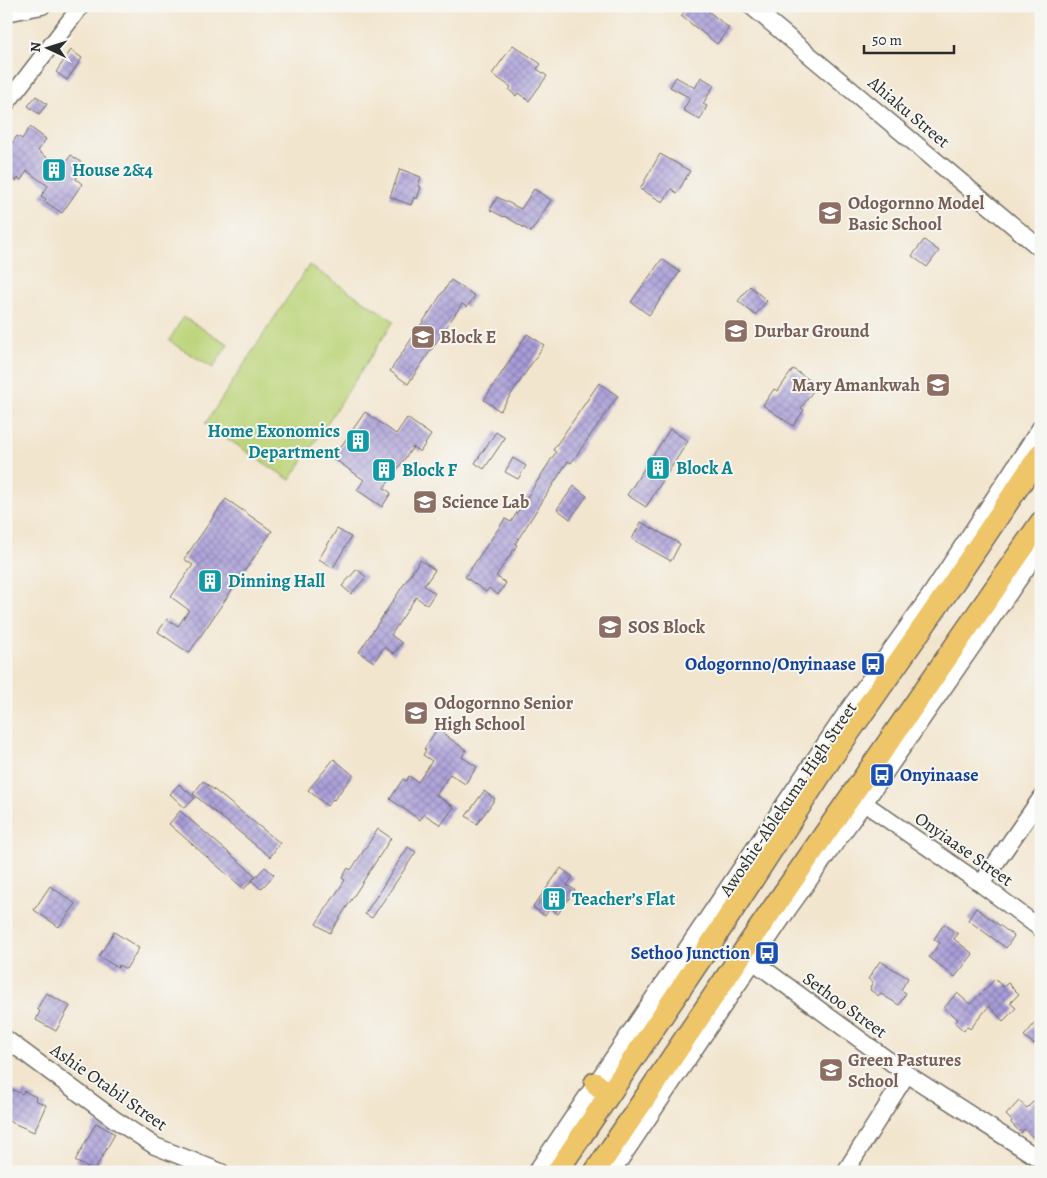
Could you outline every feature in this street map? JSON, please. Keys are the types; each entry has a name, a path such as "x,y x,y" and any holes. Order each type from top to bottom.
{"main road":[{"name":"Awoshie-Ablekuma High Street","path":"564,1168 601,1089 721,927 830,760 851,717 946,594 1041,452"},
{"path":"595,1172 758,930 952,663 1041,522"},
{"path":"758,930 789,908"}],"street":[{"path":"6,13 42,6"},
{"path":"6,104 81,6"},
{"name":"Ahiaku Street","path":"751,6 1041,249"},
{"name":"Awoshie-Ablekuma High Street","path":"851,717 1041,427"},
{"path":"612,1172 789,908 864,803 952,663 1041,547"},
{"path":"981,884 1041,798"},
{"name":"Onyiaase Street","path":"864,803 981,884 1041,929"},
{"name":"Sethoo Street","path":"753,961 906,1074 1041,1160"},
{"name":"Ashie Otabil Street","path":"6,1039 114,1119 155,1146 221,1172"},
{"path":"845,1172 906,1074"},
{"name":"Awoshie-Ablekuma High Street","path":"536,1172 601,1089"}],"green space":[{"path":"309,265 394,321 290,480 205,424"},
{"path":"183,317 228,344 213,368 169,341"}],"building":[{"path":"689,6 702,6 729,28 717,44 681,16"},
{"path":"513,45 541,64 537,69 547,76 529,101 518,93 516,96 509,90 511,87 492,74"},
{"path":"71,50 82,58 67,80 56,72"},
{"path":"676,77 695,88 701,77 714,85 703,104 707,106 700,120 683,110 690,98 670,87"},
{"path":"36,96 47,104 39,114 28,106"},
{"name":"House 2&4","path":"30,127 46,139 38,151 62,168 71,155 85,165 76,179 82,184 62,213 44,201 46,199 41,196 48,186 27,171 21,180 18,178 16,181 6,174 6,152 17,136 22,139"},
{"path":"660,154 690,171 677,193 671,189 663,202 640,189"},
{"path":"400,169 421,177 418,186 421,187 417,199 414,197 411,205 390,197"},
{"path":"534,189 551,200 531,232 505,216 490,210 497,197 521,209"},
{"path":"924,240 939,251 927,267 912,256"},
{"path":"662,259 680,272 649,315 631,302"},
{"name":"Block E","path":"451,280 475,296 467,307 462,304 408,384 390,371"},
{"path":"750,286 767,301 755,315 738,301"},
{"path":"527,334 544,345 500,411 484,400"},
{"path":"793,369 817,385 801,408 804,410 793,426 763,405 774,389 778,391"},
{"path":"599,383 618,396 571,463 568,461 515,544 517,545 496,576 506,583 498,595 489,588 486,592 465,577 505,519 511,522 556,452 553,450"},
{"path":"365,412 396,434 407,418 431,435 420,452 413,447 384,488 391,493 382,507 357,490 364,480 333,458"},
{"name":"Block A","path":"670,429 688,441 646,507 627,495"},
{"path":"496,432 505,438 484,469 475,463"},
{"path":"513,458 526,466 518,479 505,472"},
{"path":"574,486 587,496 570,519 557,509"},
{"name":"Dinning Hall","path":"226,499 272,531 189,653 158,632 167,619 178,626 189,610 171,597 193,565 184,559"},
{"path":"641,522 680,544 671,561 632,539"},
{"path":"337,529 351,537 333,568 319,559"},
{"path":"420,560 435,570 424,586 435,593 427,605 416,597 391,635 402,643 394,654 384,647 374,662 359,652"},
{"path":"357,569 366,577 351,594 342,586"},
{"path":"437,729 466,750 462,757 477,767 465,784 450,774 436,795 454,807 441,825 424,814 420,820 390,799 403,779 406,781 409,776 418,782 432,761 423,755 426,750 424,749"},
{"path":"334,759 353,775 334,800 327,806 308,790"},
{"path":"203,781 280,843 270,857 193,794"},
{"path":"179,784 195,798 185,808 170,794"},
{"path":"484,791 495,799 477,824 466,816"},
{"path":"180,811 256,876 244,889 169,824"},
{"path":"378,829 391,838 330,933 316,924 345,880 342,878 348,868 351,870"},
{"path":"408,847 416,852 372,918 365,914"},
{"path":"265,867 274,875 261,889 252,881"},
{"name":"Teacher’s Flat","path":"561,868 573,877 567,885 575,890 558,914 550,908 545,916 533,907"},
{"path":"50,886 76,904 59,927 34,910"},
{"path":"976,908 1014,936 1006,948 968,920"},
{"path":"944,924 958,934 954,939 973,954 955,977 929,957 940,943 934,939"},
{"path":"114,932 139,948 126,969 119,965 118,968 99,956"},
{"path":"880,961 908,978 901,990 906,993 899,1005 881,994 879,996 870,990 873,982 868,979"},
{"path":"995,979 1003,987 1008,983 1019,994 1010,1003 1016,1008 1003,1021 989,1006 970,1029 967,1026 964,1031 955,1023 958,1019 944,1008 957,993 970,1004"},
{"path":"46,993 70,1006 56,1031 36,1020 40,1011 37,1009"},
{"path":"1041,1016 1041,1036 1034,1044 1024,1036"},
{"path":"6,1087 22,1094 24,1091 36,1097 35,1100 46,1105 34,1132 6,1120"},
{"path":"1036,1099 1041,1103 1041,1136 1036,1140 1024,1129 1021,1133 1006,1115 1019,1101 1027,1108"},
{"path":"96,1123 115,1134 94,1171 75,1161"}],"place":[{"name":"House 2&4","path":"54,170"},
{"name":"Odogornno Model Basic School","path":"830,213"},
{"name":"Durbar Ground","path":"736,331"},
{"name":"Block E","path":"423,337"},
{"name":"Mary Amankwah","path":"938,385"},
{"name":"Home Exonomics Department","path":"358,441"},
{"name":"Block A","path":"658,468"},
{"name":"Block F","path":"384,470"},
{"name":"Science Lab","path":"425,502"},
{"name":"Dinning Hall","path":"210,581"},
{"name":"SOS Block","path":"610,627"},
{"name":"Odogornno/Onyinaase","path":"873,664"},
{"name":"Odogornno Senior High School","path":"416,713"},
{"name":"Onyinaase","path":"882,775"},
{"name":"Teacher’s Flat","path":"554,899"},
{"name":"Sethoo Junction","path":"767,953"},
{"name":"Green Pastures School","path":"831,1070"}]}
